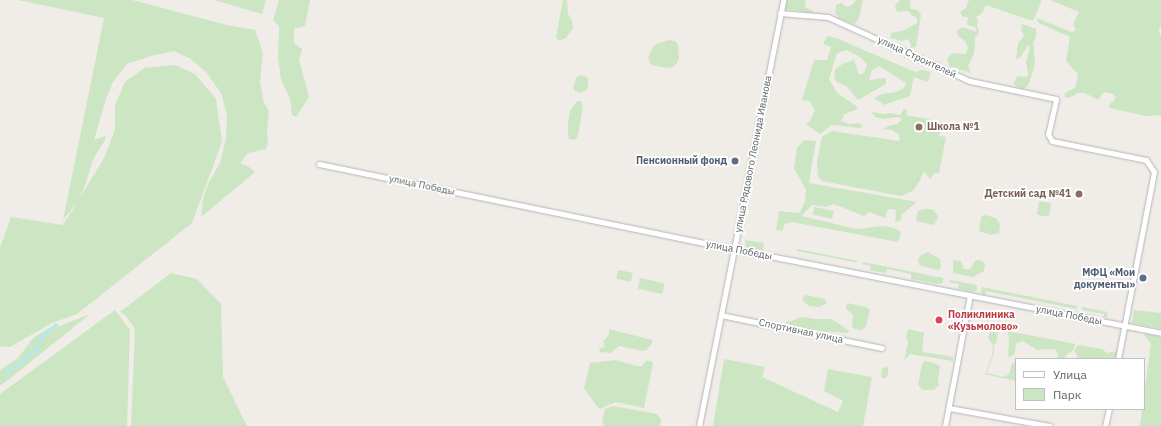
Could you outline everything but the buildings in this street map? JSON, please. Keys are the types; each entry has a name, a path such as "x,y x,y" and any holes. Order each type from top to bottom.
{"street":[{"name":"улица Рядового Леонида Иванова","path":"699,426 783,0"},
{"name":"улица Строителей","path":"780,13 828,17 970,81 1056,100 1048,134 1049,139 1055,142 1146,160 1154,172 1125,326"},
{"name":"улица Победы","path":"319,164 734,249 1161,333"},
{"path":"945,426 970,295"},
{"name":"Спортивная улица","path":"721,315 882,348"},
{"path":"1118,358 1125,326"},
{"path":"949,408 1049,426"},
{"path":"1105,426 1109,410"}],"green space":[{"path":"18,0 132,0 227,25 255,30 263,52 260,82 264,103 269,111 267,130 268,144 266,149 248,153 240,163 249,167 255,172 201,217 203,199 208,184 220,163 226,138 227,115 221,93 206,72 191,59 174,51 151,56 127,64 113,82 106,99 94,140 106,136 105,140 93,160 84,188 78,200 103,160 115,130 115,105 125,82 144,68 175,65 195,74 216,99 222,142 192,223 77,314 52,323 10,347 0,346 0,248 11,217 63,225 78,201 63,220 104,18"},
{"path":"214,0 266,0 262,14"},
{"path":"279,0 310,0 305,26 294,29 294,43 302,49 299,60 309,97 296,117 292,115 290,98 281,80 278,57 279,26 273,20"},
{"path":"563,0 567,0 568,14 572,20 573,28 566,38 559,41 556,37"},
{"path":"786,0 806,0 805,7 813,11 813,13 785,9 784,7"},
{"path":"856,0 863,0 859,18 855,24 840,19 835,13 836,5 841,3 847,7 852,5"},
{"path":"900,0 910,0 911,9 918,10 921,15 916,47 910,48 911,44 908,39 902,41 890,38 891,33 902,31 917,23 917,18 911,15 908,11 897,12 895,6"},
{"path":"969,0 1042,0 1033,21 986,5 982,13 975,18 978,19 977,25 979,33 975,38 974,54 968,66 971,73 949,66 947,58 952,53 966,54 968,47 965,41 958,36 956,31 962,27 977,32 975,27 967,25 968,17 963,17 960,12 966,8"},
{"path":"1050,0 1161,0 1161,25 1159,30 1161,38 1161,115 1146,116 1109,108 1109,105 1116,98 1113,94 1104,92 1098,100 1085,93 1077,93 1072,97 1066,98 1064,94 1075,88 1078,74 1066,61 1070,37 1039,23 1036,18 1072,32 1076,30 1073,24 1079,12"},
{"path":"1022,24 1036,29 1036,37 1033,43 1035,64 1028,86 1023,89 1017,87 1013,83 1018,76 1027,77 1028,74 1026,62 1030,48 1028,45 1020,58 1016,59 1018,43 1024,36 1021,30"},
{"path":"827,36 836,38 915,72 922,70 931,72 928,82 914,77 910,96 884,105 874,98 882,94 896,92 904,88 906,83 879,66 872,70 869,80 886,78 886,84 858,100 846,86 837,82 834,78 835,70 842,64 854,60 859,75 864,73 867,64 860,57 847,50 837,53 829,79 837,93 855,105 858,109 845,114 841,121 850,124 858,123 862,125 861,128 832,125 820,134 806,124 810,121 815,110 809,101 802,100 814,60 827,60 831,47 823,44"},
{"path":"669,40 675,41 678,44 679,59 674,67 668,68 651,65 648,58 654,45"},
{"path":"580,75 588,78 588,84 587,90 579,93 575,91 573,87 577,77"},
{"path":"577,101 581,101 583,106 578,135 576,139 572,140 569,139 568,124 570,111"},
{"path":"903,109 907,110 906,115 943,122 939,136 946,137 939,173 934,173 930,179 924,171 914,190 901,196 822,181 818,177 817,164 823,136 832,131 900,141 899,135 892,130 883,129 897,124 902,119 898,117 883,119 875,117 872,112 901,115"},
{"path":"804,140 816,141 809,183 917,202 902,214 901,220 895,222 896,210 888,209 885,218 869,212 864,216 834,204 826,207 812,205 801,216 857,229 883,226 894,228 901,232 898,242 792,222 785,224 782,231 776,230 779,211 800,213 805,201 806,190 794,168 797,148"},
{"path":"1039,201 1051,203 1049,217 1037,215"},
{"path":"814,207 834,211 832,219 812,215"},
{"path":"932,209 937,214 938,218 934,225 916,221 918,211"},
{"path":"985,215 996,218 1000,224 999,233 991,235 979,231 981,217"},
{"path":"745,240 764,243 763,250 746,247"},
{"path":"797,249 857,261 856,263 797,251"},
{"path":"928,252 940,259 941,268 937,270 919,265 918,259 921,255"},
{"path":"953,260 961,261 964,269 970,269 976,260 981,260 985,264 984,271 973,277 953,273"},
{"path":"863,262 943,278 943,283 938,284 911,279 911,274 887,269 886,273 870,270 871,266 862,264"},
{"path":"618,270 633,273 631,282 616,279"},
{"path":"171,273 197,279 221,304 223,377 247,426 131,426 135,329 126,316 120,312"},
{"path":"640,278 664,283 662,294 638,289"},
{"path":"950,280 977,285 977,290 974,292 958,289 959,284 949,282"},
{"path":"982,287 1077,306 1077,309 986,291 985,295 981,293"},
{"path":"805,295 825,299 827,303 819,307 809,306 802,300"},
{"path":"847,303 866,307 870,310 866,326 862,330 854,329 852,326 853,315 846,309"},
{"path":"1082,307 1108,312 1107,317 1103,318 1104,314 1082,310"},
{"path":"115,310 130,330 127,426 0,426 0,394"},
{"path":"1134,310 1161,313 1161,329 1132,323"},
{"path":"90,314 0,386 0,370 18,358 33,338 56,324 60,326"},
{"path":"801,317 831,319 849,331 848,333 817,331 786,324 787,321 792,321"},
{"path":"991,328 998,330 993,356 987,373 1003,377 1009,374 1012,364 1015,362 1015,381 984,374 986,373 992,356 993,345 988,338"},
{"path":"609,329 652,340 652,343 647,350 643,351 619,346 611,353 600,352 599,348 605,347 603,341 609,335"},
{"path":"908,329 924,333 922,352 950,356 953,358 953,361 910,354 904,361 908,342 906,337"},
{"path":"1008,331 1076,344 1072,351 1066,355 1065,358 1057,358 1058,356 1056,350 1037,350 1023,341 1017,343 1014,355 1008,357"},
{"path":"1146,334 1161,337 1161,426 1140,426 1142,410 1145,410 1145,387 1151,344 1144,335"},
{"path":"1078,345 1102,349 1107,353 1117,351 1116,358 1077,358 1074,351"},
{"path":"724,359 765,367 762,377 838,412 843,401 824,391 828,369 872,377 863,426 713,426"},
{"path":"616,360 636,366 641,366 646,361 653,363 644,408 616,402 599,409 584,388 590,363"},
{"path":"924,361 940,366 938,379 939,385 934,390 922,390 918,385 922,364"},
{"path":"888,367 888,376 883,379 881,376 882,368"},
{"path":"613,406 657,414 661,419 660,426 604,426 602,421 605,409"}],"waterway":[{"path":"6,374 38,349 39,341 56,324"}],"place":[{"name":"Школа №1","path":"919,127"},
{"name":"Пенсионный фонд","path":"735,161"},
{"name":"Детский сад №41","path":"1079,194"},
{"name":"МФЦ «Мои документы»","path":"1143,278"},
{"name":"Поликлиника «Кузьмолово»","path":"939,320"}]}
